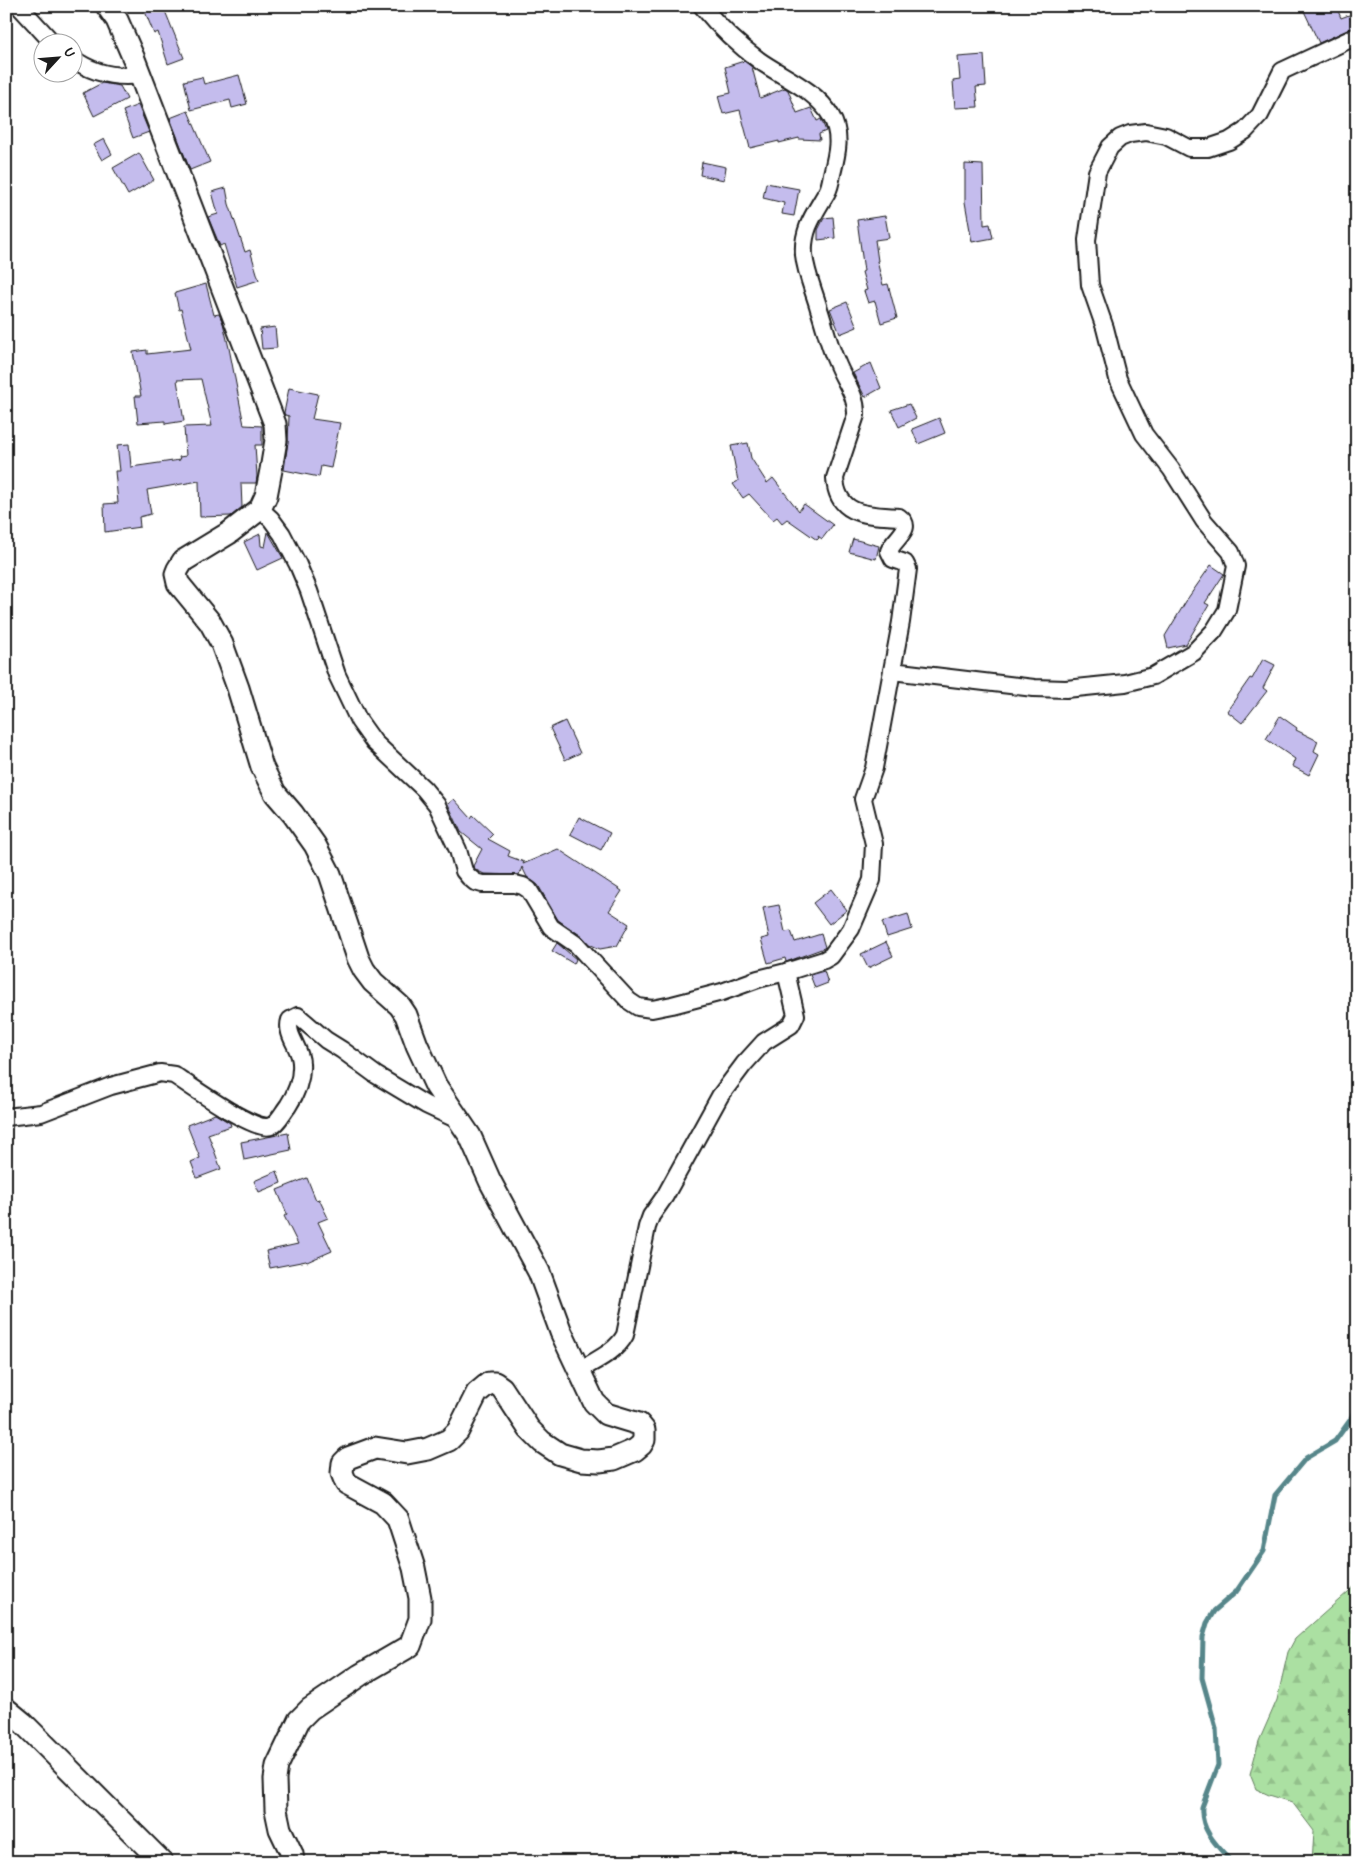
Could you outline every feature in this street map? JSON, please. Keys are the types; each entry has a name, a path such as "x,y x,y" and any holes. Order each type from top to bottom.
{"street":[{"path":"19,6 43,32"},
{"path":"107,6 117,20 140,76 275,424 276,440 271,470 266,496 260,509 230,533 183,561 176,574 178,583 210,622 222,644 238,688 262,767 275,793 315,845 330,874 358,958 364,970 400,1006 406,1015 416,1045 436,1086 470,1136 490,1181 539,1272 561,1332 598,1408 606,1414 636,1422 642,1427 645,1438 635,1450 614,1458 599,1461 581,1460 560,1454 542,1442 529,1429 502,1388 489,1383 477,1393 454,1436 438,1446 408,1453 375,1448 348,1458 343,1463 342,1473 346,1483 383,1503 398,1518 414,1568 420,1598 420,1619 410,1646 353,1680 310,1709 299,1720 277,1766 275,1779 276,1810 280,1829 292,1854 293,1862"},
{"path":"260,509 271,519 282,534 298,565 309,591 337,675 359,721 374,742 424,789 436,805 458,850 464,871 475,882 482,884 515,884 529,890 551,927 577,945 629,1001 638,1007 652,1009 672,1006 824,960 837,950 852,930 872,880 874,844 863,799 874,768 908,569 905,563 893,559 889,551 898,537 904,532 905,523 899,516 866,515 844,504 838,495 835,478 856,415 857,405 837,364 807,274 804,253 806,230 815,208 828,190 838,151 838,132 831,116 819,100 758,60 719,27 702,6"},
{"path":"892,670 1034,688 1066,689 1125,683 1152,676 1186,657 1194,652 1214,631 1227,610 1236,566 1231,552 1204,521 1171,469 1144,434 1118,379 1105,328 1090,285 1087,240 1097,172 1110,147 1120,138 1130,134 1146,132 1166,136 1189,148 1208,148 1229,141 1245,130 1260,115 1282,71 1357,36"},
{"path":"82,65 103,74 140,76"},
{"path":"580,1370 615,1349 626,1335 647,1228 720,1096 744,1064 764,1042 791,1025 795,1020 796,1014 786,972"},
{"path":"6,1117 41,1113 111,1086 160,1073 167,1073 174,1075 250,1122 262,1127 271,1126 276,1123 293,1098 301,1075 301,1057 288,1025 290,1020 298,1016 326,1040 376,1075 426,1105 460,1121"},
{"path":"6,1709 23,1723 162,1862"}],"green space":[{"path":"1357,1584 1357,1862 1312,1862 1314,1831 1292,1802 1256,1789 1250,1774 1259,1741 1277,1700 1288,1652 1295,1639"}],"building":[{"path":"152,6 163,6 184,58 168,64 158,32 154,34 144,9"},
{"path":"1314,6 1336,6 1341,18 1349,15 1354,27 1319,43 1304,11"},
{"path":"984,55 986,86 976,87 978,107 955,108 953,81 960,80 958,57"},
{"path":"744,61 752,67 760,98 785,88 788,90 797,113 811,108 817,121 821,119 826,131 819,134 820,140 799,138 750,148 740,110 723,114 718,96 731,93 725,67"},
{"path":"239,75 247,104 232,108 230,100 191,110 184,81 202,77 204,84"},
{"path":"102,83 120,86 127,99 94,116 83,93"},
{"path":"138,105 149,132 133,138 123,111"},
{"path":"188,111 210,162 190,170 170,118"},
{"path":"104,139 112,154 102,160 93,145"},
{"path":"139,153 154,180 128,195 113,168"},
{"path":"702,162 726,167 724,180 700,175"},
{"path":"965,164 983,165 984,225 990,224 993,238 972,242 965,202"},
{"path":"766,183 799,189 794,216 782,214 784,203 763,198"},
{"path":"226,188 229,204 245,252 250,250 259,280 237,287 224,244 220,246 208,217 218,214 212,192"},
{"path":"885,216 889,238 875,240 877,261 883,285 888,284 897,318 881,323 875,301 868,303 864,291 867,290 862,272 864,271 857,220"},
{"path":"833,217 835,238 818,240 818,230 824,218"},
{"path":"206,284 214,315 219,314 223,323 244,425 262,426 262,445 255,445 256,483 241,483 242,507 231,516 200,517 199,481 147,490 151,514 139,517 140,527 105,532 104,504 118,503 115,471 120,471 117,445 129,444 131,467 180,460 179,457 186,456 184,427 212,426 201,379 177,380 184,421 165,424 165,421 138,423 135,396 141,396 133,352 147,350 147,354 191,349 175,293"},
{"path":"847,302 857,327 840,334 830,309"},
{"path":"275,327 277,348 262,349 260,329"},
{"path":"871,363 881,388 865,397 853,373"},
{"path":"289,388 318,394 312,419 340,423 331,468 321,466 319,477 284,470 289,416 284,413"},
{"path":"909,404 916,418 899,427 891,410"},
{"path":"939,418 945,433 918,444 912,429"},
{"path":"748,443 751,458 767,483 773,478 799,511 804,504 833,525 822,539 818,536 817,540 787,519 782,523 777,517 773,520 749,494 743,498 733,484 738,481 731,446"},
{"path":"268,532 283,558 257,570 244,542 260,534 261,546 265,547"},
{"path":"853,539 879,546 876,559 849,552"},
{"path":"1211,565 1224,574 1205,603 1209,605 1186,644 1168,648 1165,636"},
{"path":"1263,659 1275,665 1263,688 1267,691 1242,723 1227,711 1250,678 1252,679"},
{"path":"1280,716 1297,728 1296,730 1318,741 1314,751 1319,754 1309,775 1292,766 1295,759 1266,739"},
{"path":"565,721 580,753 565,760 550,728"},
{"path":"454,799 471,818 473,815 493,834 488,839 510,851 508,856 524,862 523,864 558,849 622,891 609,911 629,924 617,946 600,949 589,944 583,937 558,920 538,885 527,877 522,867 519,875 484,874 476,870 473,866 482,849 461,832 448,804"},
{"path":"579,817 610,833 601,850 570,834"},
{"path":"831,889 847,910 829,924 813,903"},
{"path":"779,905 785,932 791,931 795,942 821,934 825,947 786,962 785,958 768,963 761,939 769,937 763,908"},
{"path":"908,914 912,929 887,937 882,922"},
{"path":"886,942 893,956 868,968 861,954"},
{"path":"557,943 576,959 574,964 552,951"},
{"path":"824,971 828,983 815,988 810,975"},
{"path":"215,1114 230,1123 231,1126 208,1134 221,1169 197,1178 191,1162 200,1158 187,1125"},
{"path":"288,1133 291,1150 244,1160 241,1142"},
{"path":"277,1171 281,1183 259,1192 254,1181"},
{"path":"307,1178 316,1200 319,1199 328,1218 318,1222 332,1251 307,1262 270,1268 266,1251 298,1244 284,1216 287,1214 277,1190"}],"waterway":[{"path":"1232,1862 1211,1837 1202,1815 1202,1807 1218,1765 1216,1728 1202,1678 1203,1637 1207,1623 1214,1611 1236,1592 1264,1551 1275,1495 1306,1458 1335,1441 1351,1419 1357,1403"}]}
